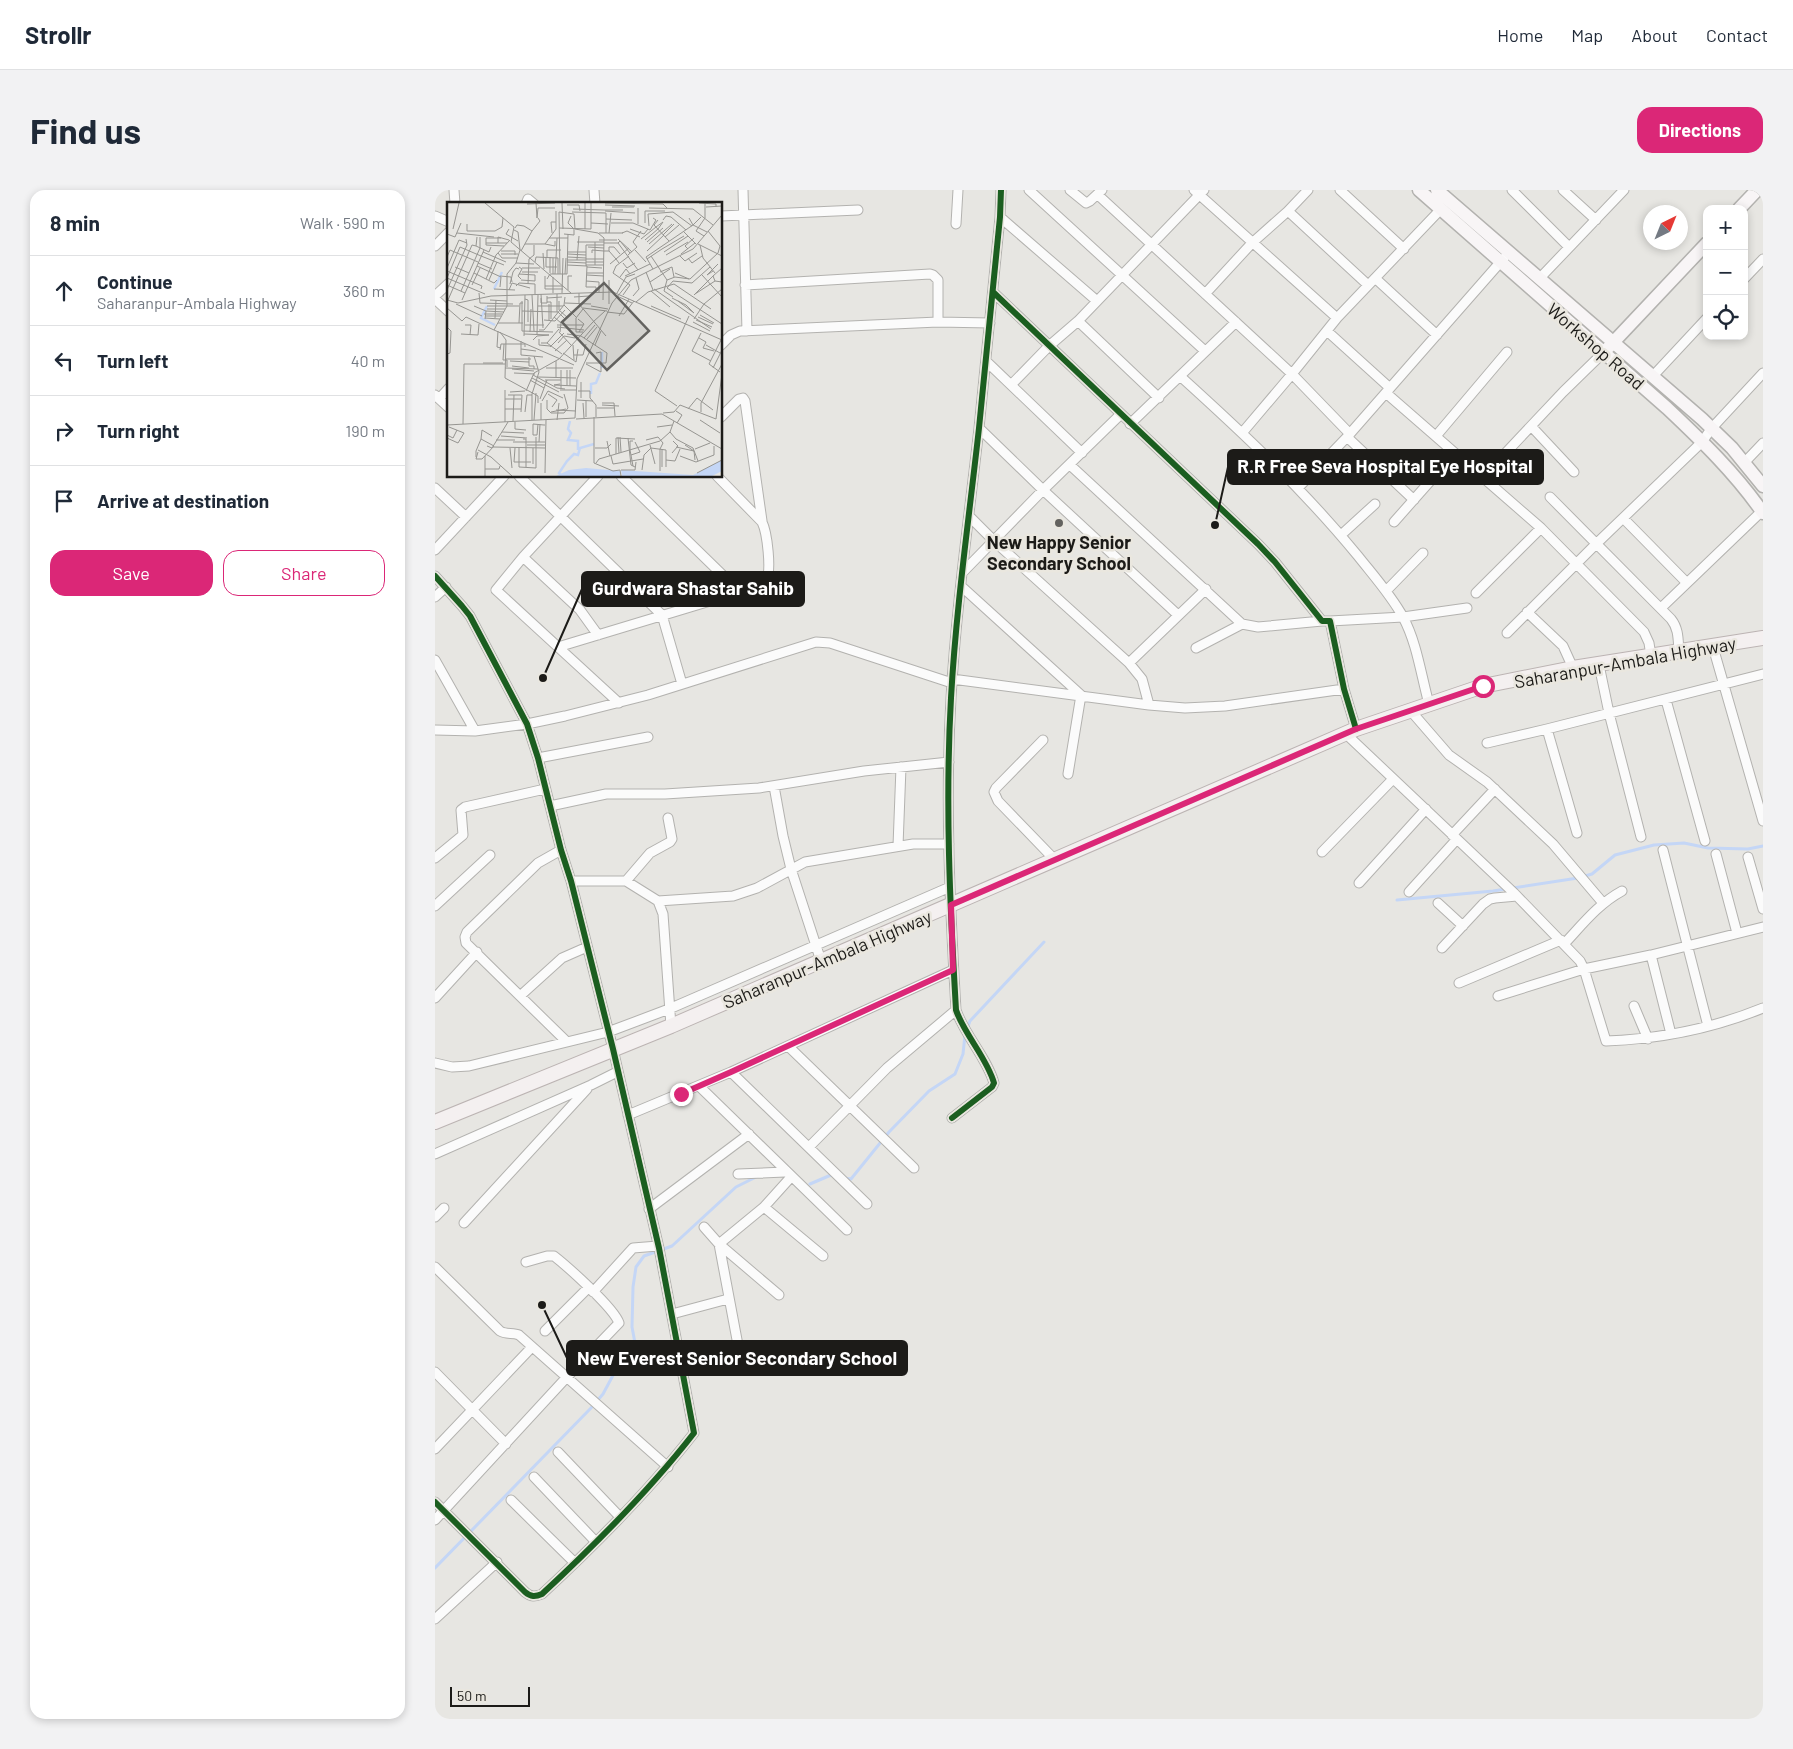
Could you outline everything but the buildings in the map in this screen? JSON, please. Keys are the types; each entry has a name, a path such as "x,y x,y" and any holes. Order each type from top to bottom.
{"main road":[{"name":"Workshop Road","path":"1419,190 1505,257 1539,279 1652,376 1732,448 1763,486"},
{"name":"Workshop Road","path":"1437,190 1603,353 1703,442 1728,468 1763,512"},
{"path":"1743,205 1757,190"},
{"path":"1603,353 1703,247"},
{"name":"Saharanpur-Ambala Highway","path":"435,1122 671,1026 1351,731 1483,686 1573,668 1763,638"}],"street":[{"path":"743,190 747,331"},
{"path":"956,224 957,190"},
{"path":"952,1118 992,1087 994,1083 956,1010 950,887 949,762 952,681 993,292 1001,190"},
{"path":"1029,190 1205,351"},
{"path":"1070,190 1086,203 1100,192 1151,244 1292,374 1348,436 1414,500"},
{"path":"1340,190 1404,248"},
{"path":"1563,190 1596,220"},
{"path":"1539,279 1624,190"},
{"path":"1011,385 1122,276 1199,192 1252,244 1337,318"},
{"path":"1205,294 1252,244 1288,211 1302,192"},
{"path":"1518,192 1569,247"},
{"path":"1242,433 1337,318 1441,209"},
{"path":"723,216 857,210"},
{"path":"1288,211 1437,335"},
{"path":"435,216 447,221"},
{"path":"1000,217 1097,301"},
{"path":"435,246 447,234"},
{"path":"1298,488 1348,436 1505,257"},
{"path":"1748,274 1763,259"},
{"path":"745,285 930,274 938,280 938,322"},
{"path":"447,285 435,298 447,310"},
{"path":"993,292 1258,544 1326,621 1344,689 1351,731 1393,779 1563,942 1584,969 1606,1041 1648,1039 1708,1026 1763,1008"},
{"path":"1077,321 1159,398"},
{"path":"723,340 740,331 938,322 989,323"},
{"path":"1130,424 1236,322"},
{"path":"1652,376 1703,322"},
{"path":"1327,331 1436,436 1541,528 1577,564 1644,632 1649,642 1651,656"},
{"path":"1436,436 1507,352"},
{"path":"1483,477 1563,392 1603,353"},
{"path":"986,361 1081,453"},
{"path":"1507,633 1596,544 1703,442 1711,429 1763,373"},
{"path":"1180,376 1298,488 1341,535 1386,591 1403,617 1411,636 1429,704"},
{"path":"437,397 447,406"},
{"path":"723,415 739,398 743,398 745,401 762,522"},
{"path":"963,572 1121,414"},
{"path":"1531,426 1574,472"},
{"path":"979,428 1178,615"},
{"path":"1744,463 1763,443"},
{"path":"1394,522 1455,453"},
{"path":"1070,465 1206,588 1242,624 1258,627 1403,617 1467,608"},
{"path":"435,550 501,478"},
{"path":"521,478 662,615 683,684"},
{"path":"595,478 523,557 497,590 619,703"},
{"path":"623,478 740,592"},
{"path":"558,647 740,592 762,584 769,577 766,528 719,478"},
{"path":"435,488 466,517"},
{"path":"1550,497 1676,625 1679,652"},
{"path":"1341,535 1375,504"},
{"path":"1661,608 1763,512"},
{"path":"969,516 1129,663 1143,680 1149,705"},
{"path":"1623,518 1687,583"},
{"path":"1476,593 1541,528"},
{"path":"1386,591 1423,553"},
{"path":"523,557 580,610 598,634"},
{"path":"435,576 462,606 475,625 527,724 538,758 613,1049 659,1250 694,1433 668,1467 596,1542 542,1594 535,1597 525,1592 435,1502"},
{"path":"961,586 1081,695"},
{"path":"435,597 446,587"},
{"path":"1129,663 1206,588"},
{"path":"1527,612 1563,646 1573,668"},
{"path":"1196,648 1242,624"},
{"path":"435,730 475,731 527,724 619,703 816,642 830,643 952,681 1081,695 1149,705 1185,708 1225,706 1344,689"},
{"path":"1713,647 1763,821"},
{"path":"435,660 475,731"},
{"path":"1599,665 1609,713 1641,837"},
{"path":"1487,743 1666,700 1763,674"},
{"path":"1069,774 1081,695"},
{"path":"1666,700 1705,841"},
{"path":"1410,710 1449,755 1481,777 1553,844 1603,903"},
{"path":"1547,729 1577,833"},
{"path":"538,758 648,737"},
{"path":"1043,740 994,792 998,801 1055,860"},
{"path":"550,806 606,794 709,792 774,786 901,767 949,762"},
{"path":"898,846 901,767"},
{"path":"1323,852 1393,779"},
{"path":"774,786 791,869 821,961"},
{"path":"436,854 463,835 461,810 465,807 545,789"},
{"path":"1409,892 1495,789"},
{"path":"1359,883 1426,809"},
{"path":"626,881 651,854 670,842 672,839 668,818"},
{"path":"658,902 733,896 746,893 791,869 813,860 898,846 949,844"},
{"path":"561,850 538,863 467,932 465,937 466,943 566,1041"},
{"path":"1663,850 1708,1026"},
{"path":"1716,854 1737,933"},
{"path":"437,902 490,855"},
{"path":"1748,857 1763,909"},
{"path":"571,881 626,881 658,902 663,914 671,1026"},
{"path":"435,1063 452,1067 469,1066 608,1032 669,1009 950,887"},
{"path":"1459,983 1563,942 1603,903 1622,891"},
{"path":"1442,948 1483,904 1490,899 1515,895"},
{"path":"1438,903 1463,926"},
{"path":"1498,996 1584,969 1651,955 1763,927"},
{"path":"520,996 562,958 587,947"},
{"path":"435,998 477,952"},
{"path":"1651,955 1671,1034"},
{"path":"628,1115 731,1072 953,970"},
{"path":"1634,1006 1648,1039"},
{"path":"809,1147 897,1058 956,1010"},
{"path":"788,1046 914,1168"},
{"path":"435,1154 617,1072"},
{"path":"731,1072 867,1204"},
{"path":"464,1223 591,1085"},
{"path":"699,1086 847,1230"},
{"path":"649,1209 749,1134"},
{"path":"738,1174 788,1174"},
{"path":"719,1244 764,1206 788,1174"},
{"path":"764,1206 823,1256"},
{"path":"435,1217 444,1208"},
{"path":"704,1228 719,1244 779,1294"},
{"path":"719,1244 741,1361"},
{"path":"545,1331 591,1290 633,1248 659,1250"},
{"path":"435,1520 619,1323 616,1316 591,1290 554,1256 525,1262"},
{"path":"435,1267 500,1331 503,1333 516,1333 668,1467"},
{"path":"672,1314 728,1299"},
{"path":"435,1449 532,1347"},
{"path":"435,1372 506,1444"},
{"path":"558,1452 620,1517"},
{"path":"534,1477 596,1542"},
{"path":"511,1500 575,1563"},
{"path":"435,1619 497,1562"}],"waterway":[{"path":"1397,900 1493,891 1578,878 1592,874 1615,855 1654,845 1684,843 1708,848 1748,849 1763,846"},
{"path":"967,1029 970,1021 1044,942"},
{"path":"844,1178 851,1179 889,1132 929,1091 955,1074 963,1054 965,1035"},
{"path":"810,1184 831,1175 835,1176"},
{"path":"435,1568 603,1394 618,1366 632,1350 635,1343 632,1327 633,1287 636,1267 644,1256 672,1246 736,1187 756,1177"}],"cycle path":[{"path":"952,1118 992,1087 994,1083 986,1064 964,1028 956,1010 950,893 948,776 956,630 979,428 1001,190"},
{"path":"993,292 1258,544 1275,562 1322,621 1330,621 1344,689 1356,729"},
{"path":"435,576 470,616 527,724 538,758 613,1049 659,1248 694,1433 659,1476 602,1536 542,1594 537,1596 531,1596 525,1592 435,1502"}],"place":[{"name":"New Happy Senior Secondary School","path":"1059,523"},
{"name":"R.R Free Seva Hospital Eye Hospital","path":"1215,525"},
{"name":"Gurdwara Shastar Sahib","path":"543,678"},
{"name":"New Everest Senior Secondary School","path":"542,1305"}],"route":[{"path":"681,1094 953,970 951,905 1356,729 1483,686"}]}
